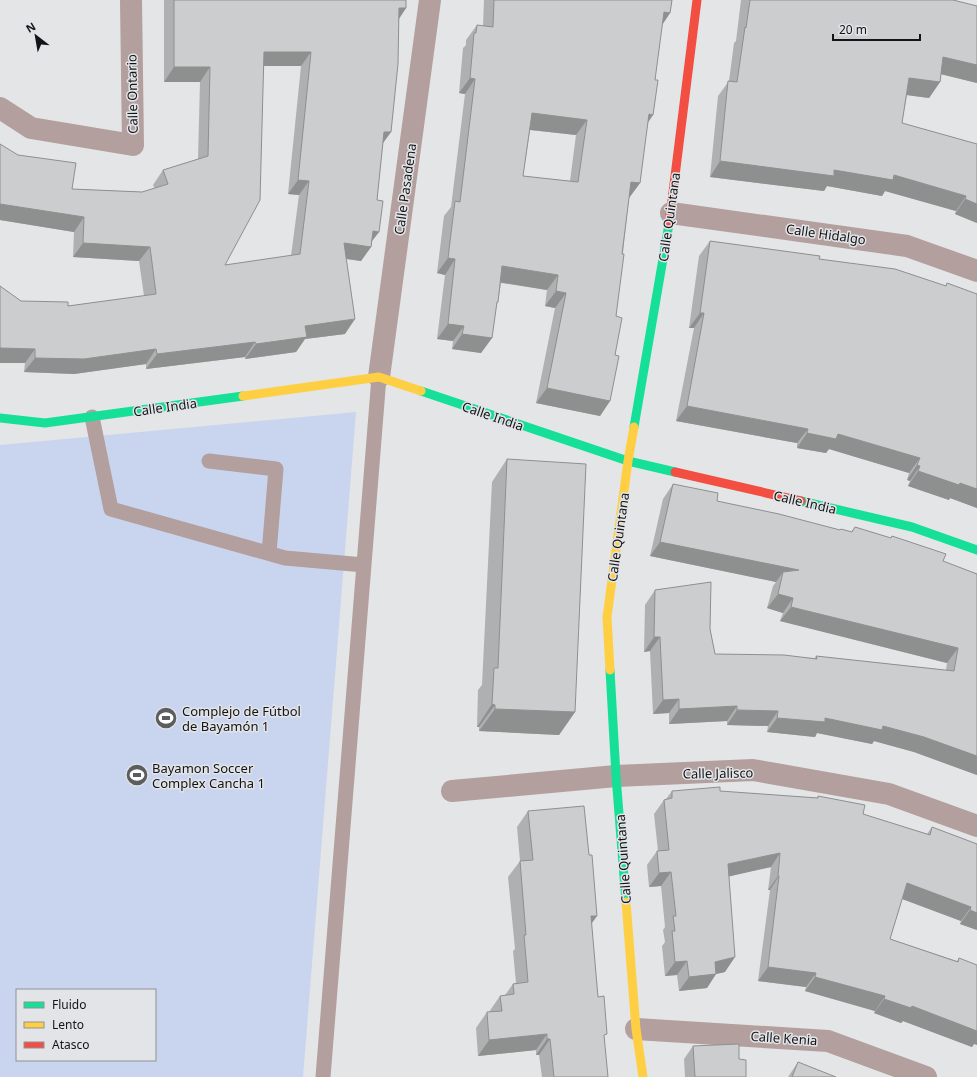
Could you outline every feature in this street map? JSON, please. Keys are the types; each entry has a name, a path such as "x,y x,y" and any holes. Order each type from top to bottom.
{"street":[{"name":"Calle Ontario","path":"0,108 31,128 133,145 131,0"},
{"name":"Calle Pasadena","path":"379,377 430,0"},
{"name":"Calle Quintana","path":"643,1077 636,1029 616,776 607,617 628,461 671,213 697,0"},
{"name":"Calle Hidalgo","path":"671,213 907,246 977,271"},
{"name":"Calle India","path":"0,418 45,423 379,377 628,461 912,527 977,550"},
{"name":"Calle Jalisco","path":"452,791 616,776 753,770 889,794 977,826"},
{"name":"Calle Kenia","path":"636,1029 828,1041 926,1077"}],"lane":[{"path":"323,1077 379,377"},
{"path":"92,417 111,509 285,558 364,565"},
{"path":"209,461 276,469 269,553"}],"shaded area":[{"name":"Complejo de Fútbol de Bayamón 1","path":"356,412 303,1077 0,1077 0,445"}],"building":[{"path":"174,0 406,0 406,8 399,8 398,64 391,132 384,132 377,200 383,201 379,232 373,231 371,247 344,243 355,319 305,326 307,337 256,344 255,342 157,354 156,349 84,359 35,358 35,349 0,348 0,286 21,301 68,302 68,306 156,294 150,247 83,243 84,217 0,204 0,144 18,155 76,163 72,189 142,192 168,184 163,170 208,156 210,67 174,67","holes":["264,52 311,52 298,180 309,181 300,254 225,265 260,200"]},
{"path":"494,0 672,0 670,13 664,12 655,80 658,80 653,115 649,114 640,183 631,182 616,316 622,318 615,355 619,356 610,401 547,388 566,293 556,291 558,275 502,266 492,338 462,334 464,326 448,324 455,259 448,258 455,201 460,202 475,79 470,78 474,33 476,33 477,25 493,27","holes":["532,113 587,120 578,182 523,176"]},
{"path":"750,0 953,0 977,6 977,65 943,57 940,82 909,78 902,123 977,144 977,204 965,199 966,196 894,175 893,180 834,170 834,176 720,161 728,81 737,82"},
{"path":"710,241 820,256 819,259 895,269 946,286 947,283 977,294 977,489 960,483 959,485 918,471 920,466 917,465 920,458 838,434 836,439 807,433 808,429 687,406 704,313 700,313"},
{"path":"507,459 586,464 575,712 495,709 495,705 492,704 494,668 498,668"},
{"path":"673,484 718,493 717,501 779,514 840,530 852,532 855,527 891,538 892,536 946,554 943,561 977,574 977,756 924,737 883,726 882,730 825,718 825,722 777,718 778,711 737,710 737,706 679,709 679,699 663,700 660,637 654,637 655,590 711,582 710,629 715,654 784,655 817,659 816,656 954,671 958,648 791,607 793,598 778,594 783,572 799,570 660,542"},
{"path":"720,787 720,791 818,798 818,796 865,805 863,814 930,835 932,827 977,844 977,913 970,910 971,907 907,883 890,939 958,962 959,958 977,965 977,1031 912,1006 911,1008 884,999 885,996 815,977 816,973 768,967 779,876 780,853 728,864 735,957 715,962 716,974 689,977 687,961 675,962 672,931 675,931 673,916 676,916 671,872 659,873 657,851 669,850 664,800 672,798 672,791"},
{"path":"584,806 589,855 592,855 597,916 591,916 598,997 604,996 607,1034 604,1035 608,1077 554,1077 550,1039 547,1039 547,1034 489,1040 487,1012 502,1011 500,996 514,994 513,984 528,982 520,861 533,860 528,811"},
{"path":"739,1044 739,1059 746,1060 746,1077 695,1077 693,1046"},
{"path":"798,1062 836,1077 792,1077"}],"traffic: fast":[{"path":"634,427 669,224"},
{"path":"421,391 628,461 675,472"},
{"path":"0,418 45,423 243,396"},
{"path":"801,501 912,527 977,550"},
{"path":"610,670 616,776 626,902"}],"traffic: slow":[{"path":"243,396 379,377 421,391"},
{"path":"610,670 607,617 634,427"},
{"path":"626,902 636,1029 643,1077"}],"traffic: jam":[{"path":"669,224 697,0"},
{"path":"675,472 801,501"}],"place":[{"name":"Complejo de Fútbol de Bayamón 1","path":"166,718"},
{"name":"Bayamon Soccer Complex Cancha 1","path":"137,775"}]}
